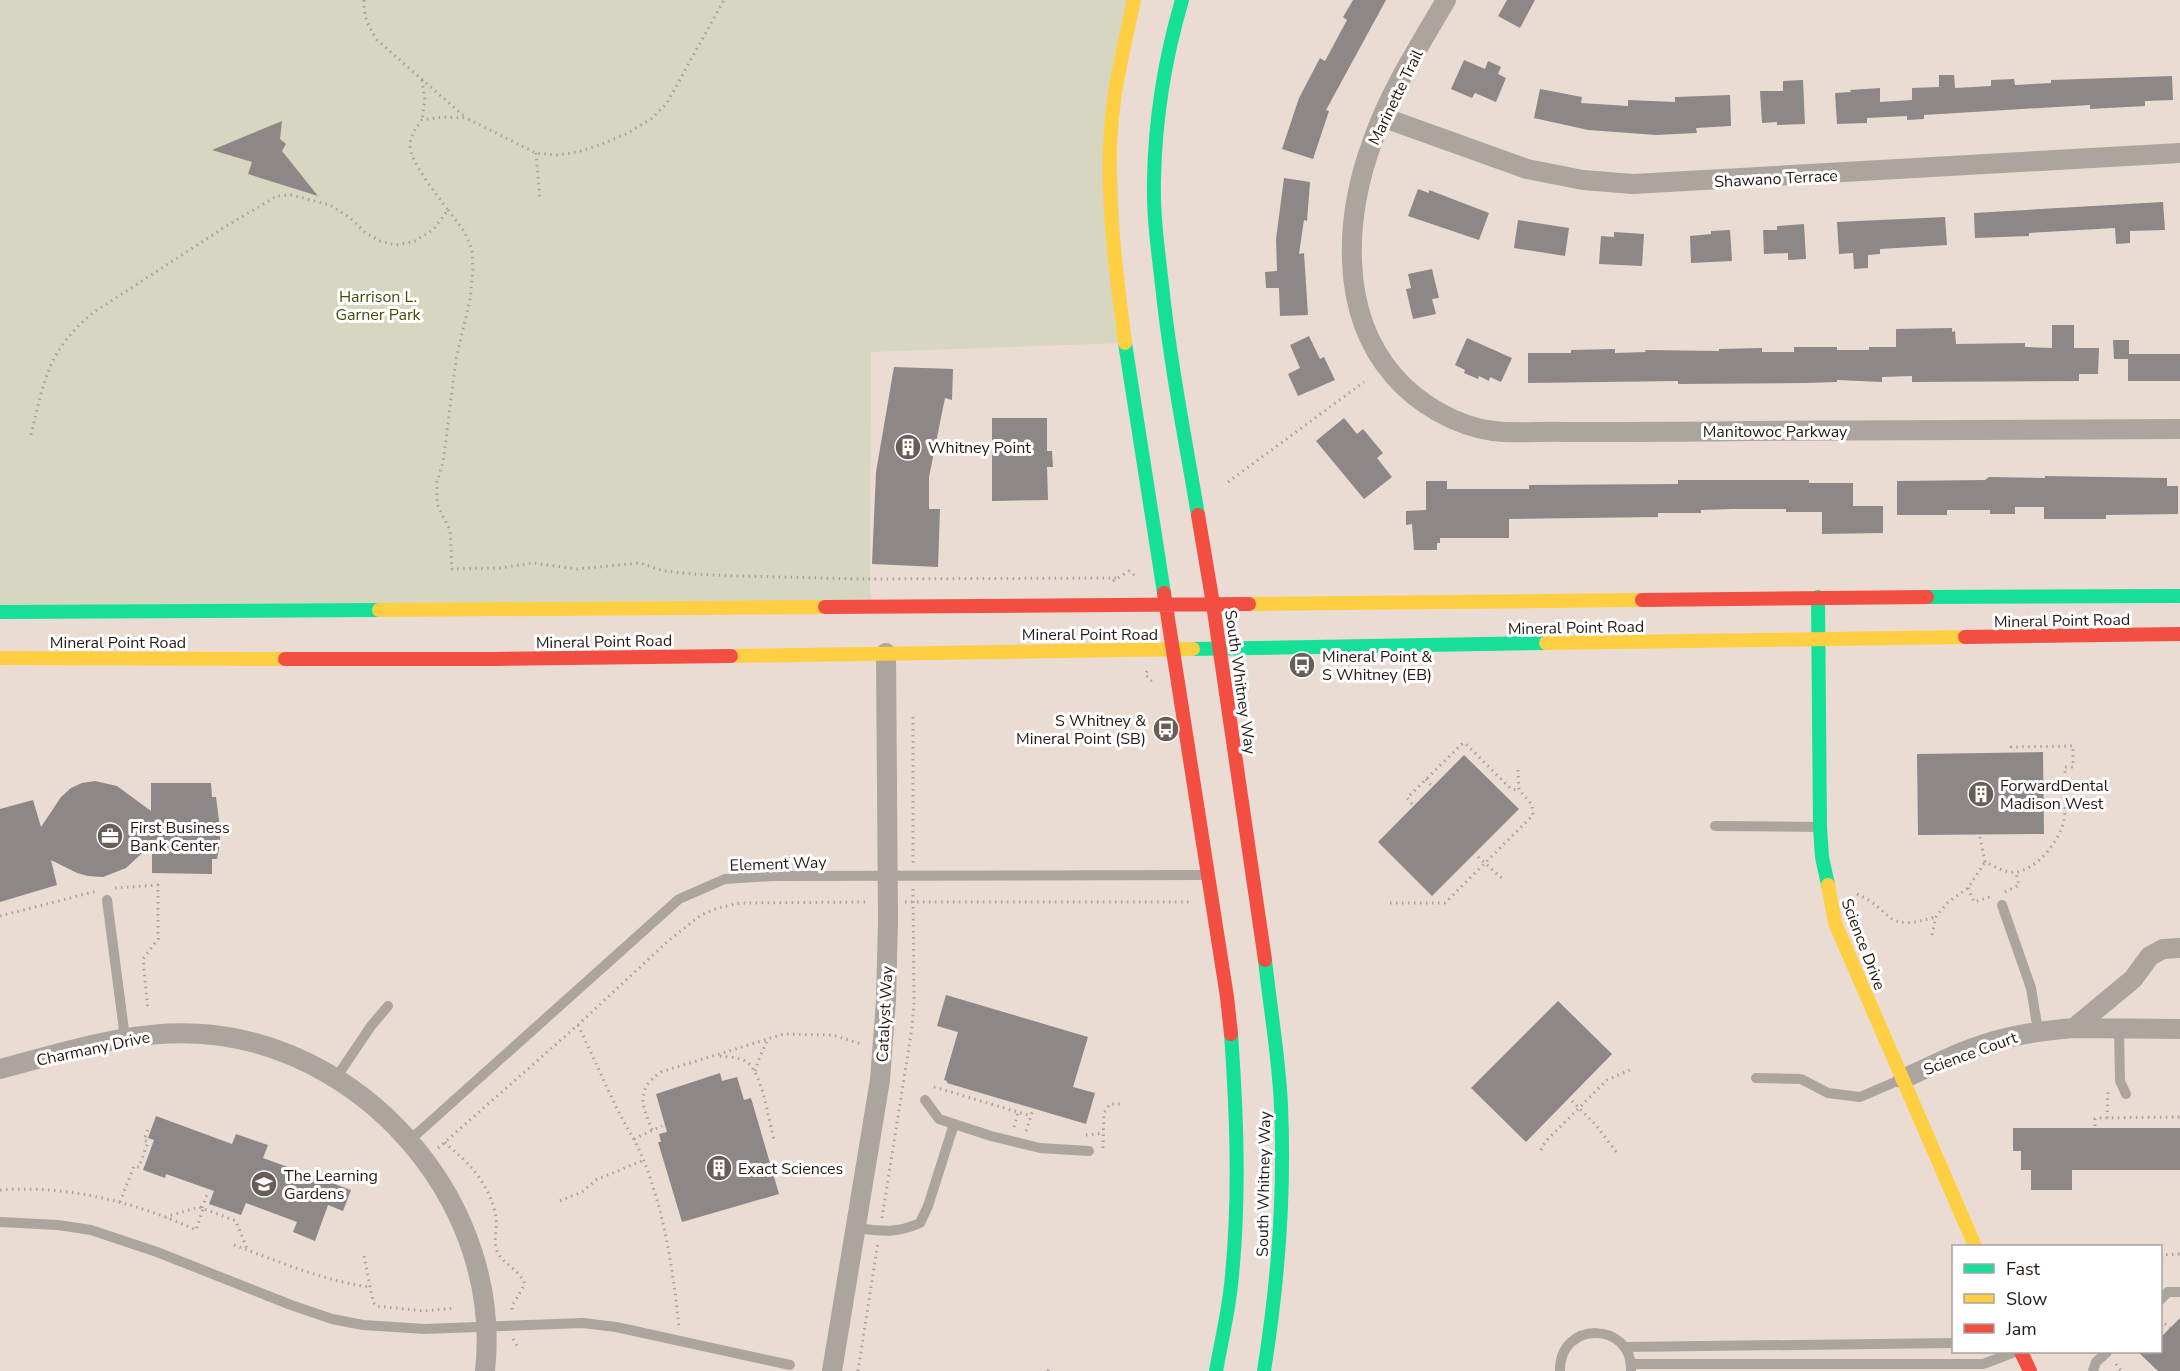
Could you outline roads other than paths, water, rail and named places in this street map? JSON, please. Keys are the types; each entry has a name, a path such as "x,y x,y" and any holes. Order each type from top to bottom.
{"main road":[{"name":"South Whitney Way","path":"1134,0 1113,100 1110,163 1111,228 1125,343 1227,997 1234,1064 1237,1145 1231,1286 1216,1371"},
{"name":"South Whitney Way","path":"1182,0 1169,44 1160,104 1154,180 1156,222 1168,340 1214,604 1263,944 1281,1103 1283,1169 1279,1254 1264,1371"},
{"name":"Mineral Point Road","path":"0,612 2180,596"},
{"name":"Science Drive","path":"1818,597 1820,827 1822,857 1835,923 1975,1245"},
{"name":"Mineral Point Road","path":"0,658 497,659 2180,634"},
{"path":"2021,1353 2030,1371"}],"street":[{"name":"Marinette Trail","path":"1388,370 1360,320 1352,276 1353,223 1361,178 1382,117 1410,62 1446,0"},
{"name":"Shawano Terrace","path":"1382,117 1527,169 1583,180 1633,184 2180,153"},
{"name":"Manitowoc Parkway","path":"1388,370 1404,388 1430,408 1472,426 1494,431 2180,429"},
{"name":"Catalyst Way","path":"832,1371 880,1080 886,1000 886,653"},
{"path":"2074,1028 2133,980 2150,956 2163,948 2180,948"},
{"name":"Science Court","path":"1903,1079 2003,1038 2038,1031 2074,1028 2180,1029"},
{"name":"Charmany Drive","path":"0,1069 125,1038 183,1033 247,1040 302,1060 336,1078 384,1114 410,1140 441,1185 468,1237 477,1265 486,1327 485,1371"}],"lane":[{"path":"1715,826 1820,827"},
{"name":"Element Way","path":"410,1140 679,899 725,879 774,876 1208,875"},
{"path":"105,895 125,1038"},
{"path":"2002,905 2031,988 2038,1031"},
{"path":"336,1078 371,1026 388,1006"},
{"path":"2119,1030 2120,1082 2126,1094"},
{"path":"1756,1078 1801,1079 1828,1094 1860,1097 1903,1079"},
{"path":"925,1100 939,1119 991,1136 1040,1148 1089,1151"},
{"path":"854,1228 880,1231 904,1230 920,1222 928,1206 954,1124"},
{"path":"0,1222 58,1225 91,1230 148,1249 291,1305 352,1323 402,1329 584,1323 616,1327 790,1365"},
{"path":"2162,1298 2168,1292 2180,1292"},
{"path":"1560,1371 1563,1351 1581,1335 1593,1332 1606,1334 1625,1347 1631,1367 1914,1367 1983,1364 2012,1353"},
{"path":"1625,1347 1952,1343"},
{"path":"1914,1344 1914,1367"},
{"path":"2093,1371 2096,1362 2106,1353"}],"place":[{"name":"Whitney Point","path":"908,447"},
{"name":"Mineral Point & S Whitney (EB)","path":"1302,665"},
{"name":"S Whitney & Mineral Point (SB)","path":"1166,729"},
{"name":"ForwardDental Madison West","path":"1981,794"},
{"name":"First Business Bank Center","path":"110,836"},
{"name":"Exact Sciences","path":"719,1168"},
{"name":"The Learning Gardens","path":"264,1184"}],"park label":[{"name":"Harrison L. Garner Park","path":"378,305"}]}
